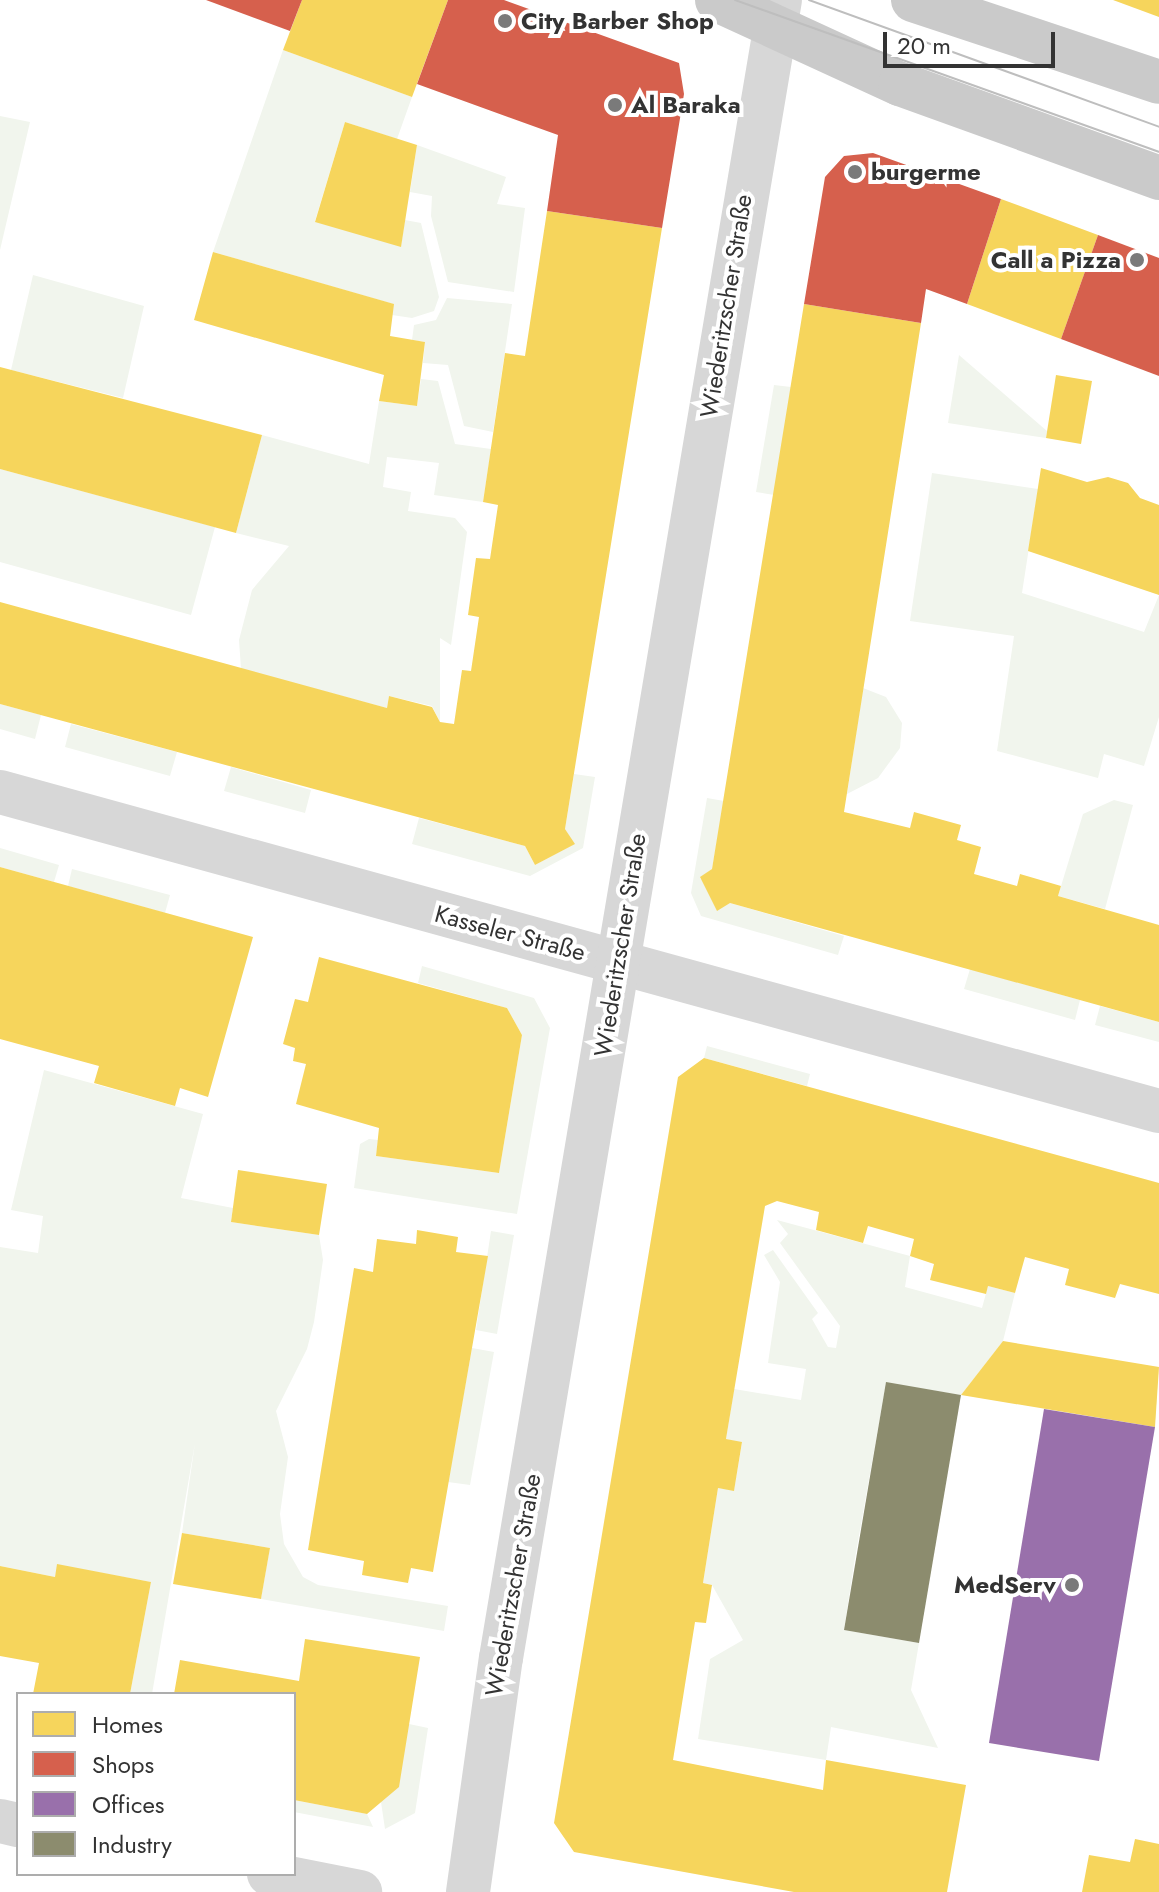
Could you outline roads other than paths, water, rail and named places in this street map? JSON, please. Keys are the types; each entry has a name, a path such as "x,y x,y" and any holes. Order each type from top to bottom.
{"main road":[{"path":"717,0 778,15 900,84 1159,178"},
{"path":"913,0 1159,82"}],"street":[{"name":"Wiederitzscher Straße","path":"468,1892 475,1815 778,15"},
{"name":"Kasseler Straße","path":"0,792 1159,1111"},
{"path":"279,1876 360,1892"}],"tram line":[{"path":"735,0 1159,152"},
{"path":"809,0 1159,127"}],"place":[{"name":"City Barber Shop","path":"505,21"},
{"name":"Al Baraka","path":"615,105"},
{"name":"burgerme","path":"855,172"},
{"name":"Call a Pizza","path":"1137,260"},
{"name":"MedServ","path":"1072,1585"}]}
